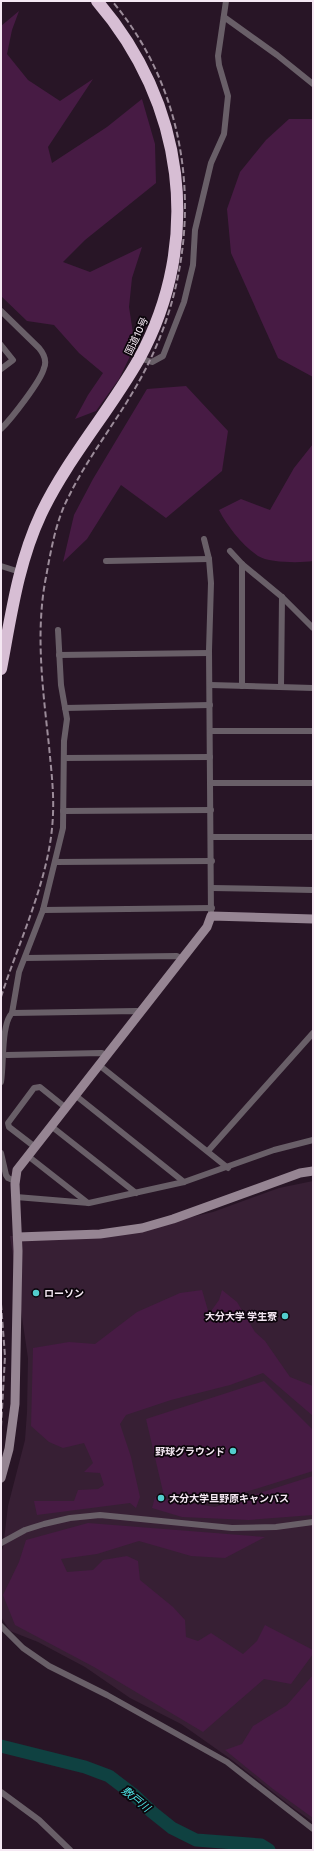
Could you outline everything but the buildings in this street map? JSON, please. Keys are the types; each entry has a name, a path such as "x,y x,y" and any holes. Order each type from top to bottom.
{"highway":[{"name":"国道10号","path":"1,669 20,572 34,530 50,496 113,402 139,358 154,325 171,267 176,223 175,173 166,123 144,68 124,36 97,1"}],"street":[{"path":"139,358 152,362 163,356 187,291 193,265 195,230 212,163 225,131 228,96 218,60 226,1"},
{"path":"224,17 277,55 313,84"},
{"path":"1,311 42,351 45,364 41,376 1,429"},
{"path":"1,346 12,360 1,369"},
{"path":"1,1478 9,1449 15,1404 18,1237 15,1181 17,1170 207,927 212,912 209,653 211,603 209,559 204,539"},
{"path":"230,551 242,564 282,597 313,628"},
{"path":"106,561 209,559"},
{"path":"242,564 242,686"},
{"path":"1,566 20,572"},
{"path":"282,597 282,687"},
{"path":"1,1082 5,1037 9,1018 12,1012 18,976 43,910 62,832 64,741 67,722 61,685 58,630"},
{"path":"59,655 209,653"},
{"path":"210,685 313,688"},
{"path":"65,708 210,705"},
{"path":"210,731 313,732"},
{"path":"64,758 210,757"},
{"path":"211,783 313,782"},
{"path":"63,811 211,810"},
{"path":"211,837 313,837"},
{"path":"55,862 212,861"},
{"path":"212,888 313,890"},
{"path":"43,910 212,912 313,919"},
{"path":"25,958 177,956 182,959"},
{"path":"12,1012 137,1011 140,1013"},
{"path":"208,1150 313,1033"},
{"path":"7,1055 102,1053 106,1056"},
{"path":"99,1065 208,1150 228,1168"},
{"path":"35,1147 9,1127 8,1123 29,1093 34,1088 40,1087 66,1108"},
{"path":"75,1095 184,1182"},
{"path":"51,1126 136,1193"},
{"path":"16,1196 89,1203 184,1182 228,1168 274,1150 313,1140"},
{"path":"1,1153 6,1175 8,1178 15,1181"},
{"path":"28,1156 89,1203"},
{"path":"18,1237 113,1233 142,1228 173,1219 300,1173 313,1171"},
{"path":"1,1543 25,1530 44,1524 75,1517 100,1515 232,1528 276,1527 313,1522"},
{"path":"1,1626 23,1648 49,1666 107,1695 227,1762 313,1829"},
{"path":"1,1792 39,1820 70,1850"}],"shaded area":[{"path":"19,11 12,30 7,54 28,80 60,101 93,79 48,147 52,163 107,127 142,99 155,144 156,183 85,240 63,262 90,272 142,247 132,278 129,307 135,346 119,379 96,411 75,419 88,395 103,373 79,353 54,325 27,321 1,296 1,26"},
{"path":"289,119 313,119 313,377 278,358 231,253 227,209 240,172 266,140"},
{"path":"186,386 228,431 222,471 166,518 121,485 87,539 63,562 74,515 93,479 147,389"},
{"path":"313,444 313,561 277,561 258,556 252,552 236,535 226,523 219,510 241,499 270,510 294,468"},
{"name":"大分大学旦野原キャンパス","path":"313,1181 313,1822 232,1760 181,1724 130,1698 85,1667 38,1642 10,1631 1,1617 1,1552 3,1548 8,1506 25,1440 27,1412 28,1358 10,1236 89,1234 148,1227 213,1212 279,1188"},
{"path":"202,1290 209,1314 219,1300 222,1290 237,1302 255,1332 265,1341 290,1377 313,1386 313,1416 263,1373 230,1385 171,1400 126,1415 120,1424 131,1457 140,1497 136,1508 130,1503 37,1515 34,1501 74,1501 78,1490 98,1489 104,1485 100,1473 84,1472 93,1463 84,1443 63,1448 49,1442 31,1426 33,1348 69,1342 95,1344 137,1312 180,1293"},
{"name":"野球グラウンド","path":"264,1381 313,1430 313,1471 214,1502 164,1496 146,1419"},
{"path":"313,1476 313,1515 249,1520 182,1517 152,1508 155,1497 215,1507"},
{"path":"88,1523 265,1537 225,1558 191,1556 139,1541 97,1554 61,1559 67,1572 93,1570 103,1560 127,1556 138,1561 140,1580 173,1607 185,1620 186,1637 198,1641 211,1633 243,1654 257,1641 265,1625 313,1650 313,1654 291,1684 264,1679 203,1732 94,1667 15,1625 3,1595 19,1562 26,1540"},
{"path":"313,1675 313,1818 273,1789 225,1750 242,1744 253,1726 287,1705"}],"waterway":[{"name":"敷戸川","path":"1,1746 85,1767 109,1776 134,1795 172,1828 196,1840 261,1845 269,1850"}],"railway":[{"path":"1,997 41,884 51,837 53,788 41,662 41,619 43,598 54,535 64,505 77,480 134,390 143,374 163,328 177,281 184,232 184,182 177,134 163,87 141,42 112,1"},
{"path":"1,1304 5,1356 1,1427"}],"place":[{"name":"ローソン","path":"36,1293"},
{"name":"大分大学 学生寮","path":"285,1316"},
{"name":"野球グラウンド","path":"233,1451"},
{"name":"大分大学旦野原キャンパス","path":"161,1498"}]}
